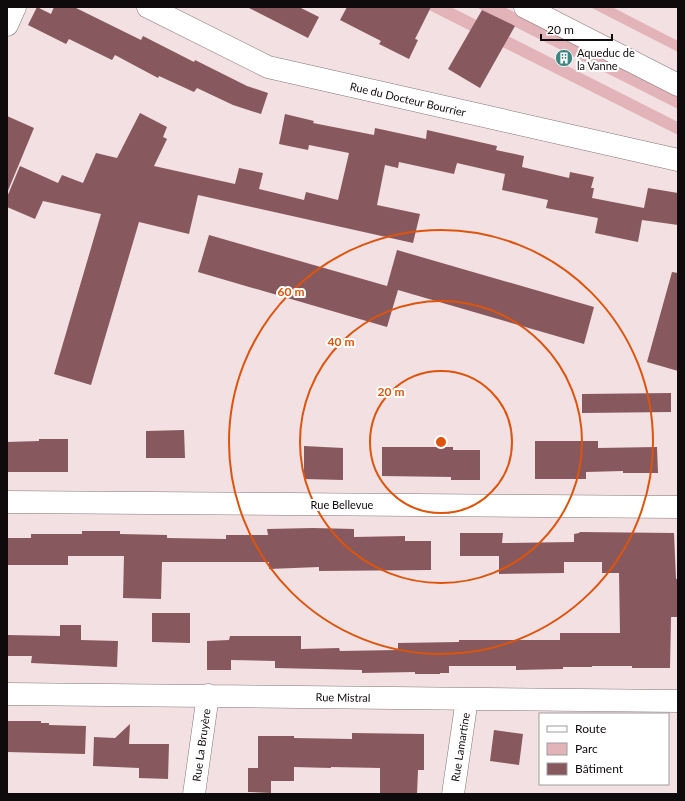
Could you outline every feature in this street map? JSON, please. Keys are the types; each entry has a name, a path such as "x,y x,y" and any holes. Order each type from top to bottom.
{"street":[{"path":"7,25 15,7"},
{"name":"Rue du Docteur Bourrier","path":"148,7 268,67 678,160"},
{"path":"525,7 678,85"},
{"name":"Rue Bellevue","path":"7,502 678,507"},
{"name":"Rue Mistral","path":"7,694 678,701"},
{"name":"Rue La Bruyère","path":"194,794 208,695"},
{"name":"Rue Lamartine","path":"453,794 467,699"}],"green space":[{"path":"423,7 451,7 678,122 678,135"},
{"path":"476,7 504,7 678,96 678,109"},
{"path":"590,7 612,7 678,41 678,52"}],"building":[{"path":"37,7 51,14 54,7 74,7 141,40 143,36 194,62 195,60 247,86 268,93 261,114 233,105 197,88 194,92 159,76 158,78 115,55 112,60 69,39 66,44 28,25"},
{"path":"247,7 299,7 319,17 308,38"},
{"path":"347,7 431,7 415,39 418,40 409,59 379,44 381,41 340,20"},
{"path":"482,10 515,26 480,88 448,69"},
{"path":"140,113 167,127 163,137 167,139 154,166 235,184 239,168 263,173 259,189 304,200 306,192 338,200 349,153 309,145 308,150 279,144 285,114 314,121 313,123 374,135 375,128 426,139 427,130 497,146 496,150 524,156 522,167 569,178 570,172 594,177 591,188 594,188 592,198 644,208 648,188 678,193 678,225 642,220 638,242 595,233 598,218 546,208 548,200 502,190 505,174 457,163 454,174 399,162 398,168 385,165 377,205 420,214 413,243 198,195 189,234 139,222 91,385 54,374 101,214 43,201 35,219 7,207 7,197 20,166 58,183 62,175 83,183 96,153 117,158"},
{"path":"7,116 34,128 7,193"},
{"path":"209,235 387,286 397,250 594,307 584,344 398,290 387,327 198,272"},
{"path":"672,272 678,273 678,371 647,362"},
{"path":"671,393 671,412 582,413 582,394"},
{"path":"184,430 185,458 146,458 146,431"},
{"path":"39,439 68,439 68,472 7,472 7,442 39,441"},
{"path":"535,441 598,441 598,448 657,447 658,473 623,473 623,471 586,472 586,479 535,479"},
{"path":"304,446 343,448 343,480 304,479"},
{"path":"382,447 453,447 453,450 480,450 480,480 451,480 451,477 382,476"},
{"path":"267,529 354,529 354,537 405,536 405,541 431,541 431,570 319,571 319,567 269,569 269,562 162,562 161,599 123,598 124,556 68,556 68,565 7,565 7,538 31,538 31,534 82,534 82,531 120,531 120,534 167,535 167,538 226,539 226,535 268,535"},
{"path":"580,532 674,533 676,579 678,579 678,617 671,617 670,668 592,666 563,667 563,669 516,670 516,666 449,666 449,673 415,674 415,672 362,673 362,670 275,668 275,661 231,660 231,670 207,670 207,641 229,640 230,636 301,636 301,649 339,648 340,651 398,650 398,643 459,642 459,640 560,640 560,633 620,633 619,573 602,573 602,562 564,562 564,573 499,574 499,556 460,556 460,533 503,533 502,543 574,542 574,534"},
{"path":"152,613 190,613 190,643 152,642"},
{"path":"60,625 81,625 81,640 118,641 117,667 31,663 32,656 7,656 7,635 60,636"},
{"path":"7,721 41,721 41,723 49,723 49,725 86,726 85,754 7,752"},
{"path":"130,724 129,744 169,744 168,779 139,778 139,768 93,766 94,737 115,738"},
{"path":"494,730 523,734 519,765 490,761"},
{"path":"352,733 424,734 424,770 418,770 417,794 380,794 380,768 331,767 294,767 294,781 271,781 271,793 248,792 248,768 258,768 258,736 352,739"}],"place":[{"name":"Aqueduc de la Vanne","path":"564,58"}]}
